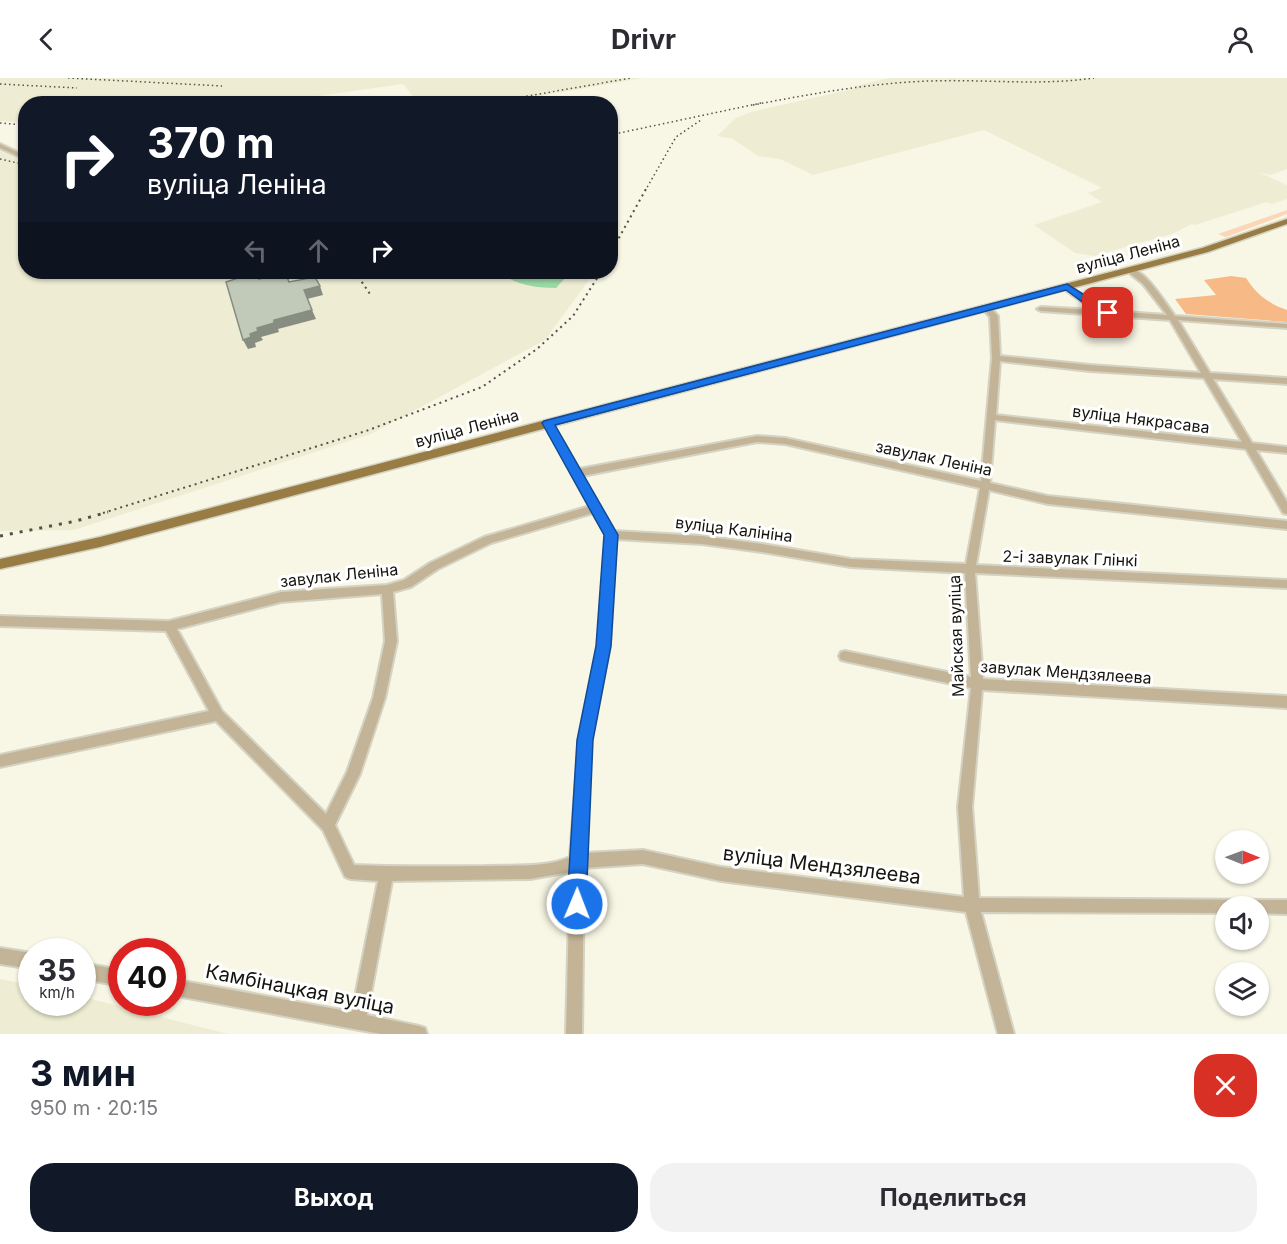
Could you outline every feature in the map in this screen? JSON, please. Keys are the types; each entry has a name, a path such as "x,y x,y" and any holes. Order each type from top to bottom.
{"main road":[{"name":"вуліца Леніна","path":"0,564 100,542 1131,270 1205,250 1287,221"}],"street":[{"path":"0,146 18,154"},
{"path":"1131,270 1146,282 1172,317 1287,510"},
{"path":"1067,287 1099,310 1108,313"},
{"name":"Майская вуліца","path":"986,308 994,316 996,358 985,487 970,570 977,684 964,807 972,905 1006,1034"},
{"path":"1041,309 1287,326"},
{"path":"996,358 1090,368 1287,381"},
{"name":"вуліца Някрасава","path":"991,417 1287,450"},
{"path":"548,423 611,535 604,646 585,740 578,861 574,1034"},
{"name":"завулак Леніна","path":"578,473 757,439 785,441 1048,500 1287,525"},
{"name":"завулак Леніна","path":"0,621 169,626 281,597 387,589 407,584 434,566 488,540 597,508"},
{"name":"вуліца Калініна","path":"611,535 646,534 791,552 851,563"},
{"name":"2-і завулак Глінкі","path":"851,563 1287,584"},
{"path":"327,825 353,774 379,698 391,641 387,589"},
{"name":"вуліца Мендзялеева","path":"169,626 218,715 327,825 350,872 386,874 530,872 564,867 578,861 614,856 643,857 721,874 972,905 1215,906"},
{"name":"завулак Мендзялеева","path":"845,656 977,684 1287,702"},
{"path":"0,761 218,715"},
{"path":"358,1020 386,874"},
{"name":"вуліца Мендзялеева","path":"1269,906 1287,907"},
{"path":"0,956 18,959"},
{"name":"Камбінацкая вуліца","path":"186,989 358,1020 419,1034"}],"shaded area":[{"path":"0,78 643,78 539,96 412,96 403,84 318,96 18,96 18,122 0,121"},
{"path":"890,78 1287,78 1287,169 1271,175 1260,173 1287,185 1287,199 1272,204 1267,202 1195,225 1192,224 1172,234 1094,256 1075,253 1034,225 1102,202 1088,193 1102,188 984,130 813,175 780,159 758,156 733,139 717,136 736,118 751,112 857,88 854,86"},
{"path":"0,151 18,159 18,279 590,279 545,340 371,434 74,530 0,531"},
{"path":"1287,210 1287,214 1226,237 1218,234"},
{"path":"1231,276 1246,278 1264,298 1287,310 1287,322 1186,314 1175,299 1216,295 1204,280"},
{"path":"510,279 564,279 556,288 543,288"},
{"path":"0,979 18,982 18,1016 96,1016 96,1000 108,1003 108,1016 157,1016 228,1034 0,1034"}],"building":[{"path":"235,279 288,279 289,282 316,279 320,286 304,290 312,310 274,320 274,323 257,328 258,331 250,334 251,337 243,340 226,282"}],"railway":[{"path":"68,78 222,86"},
{"path":"528,96 631,78"},
{"path":"753,105 841,90 908,82 1053,82 1094,78"},
{"path":"0,84 77,88"},
{"path":"618,133 761,103"},
{"path":"645,191 676,137 701,120"},
{"path":"0,123 18,124"},
{"path":"0,159 18,163"},
{"path":"618,240 646,189"},
{"path":"360,279 370,294"},
{"path":"103,513 366,431 482,387 537,349 573,316 597,279"},
{"path":"0,536 76,521 108,512"}],"route":[{"path":"577,904 585,740 604,646 611,535 548,423 1067,287 1099,310 1108,313"}]}
